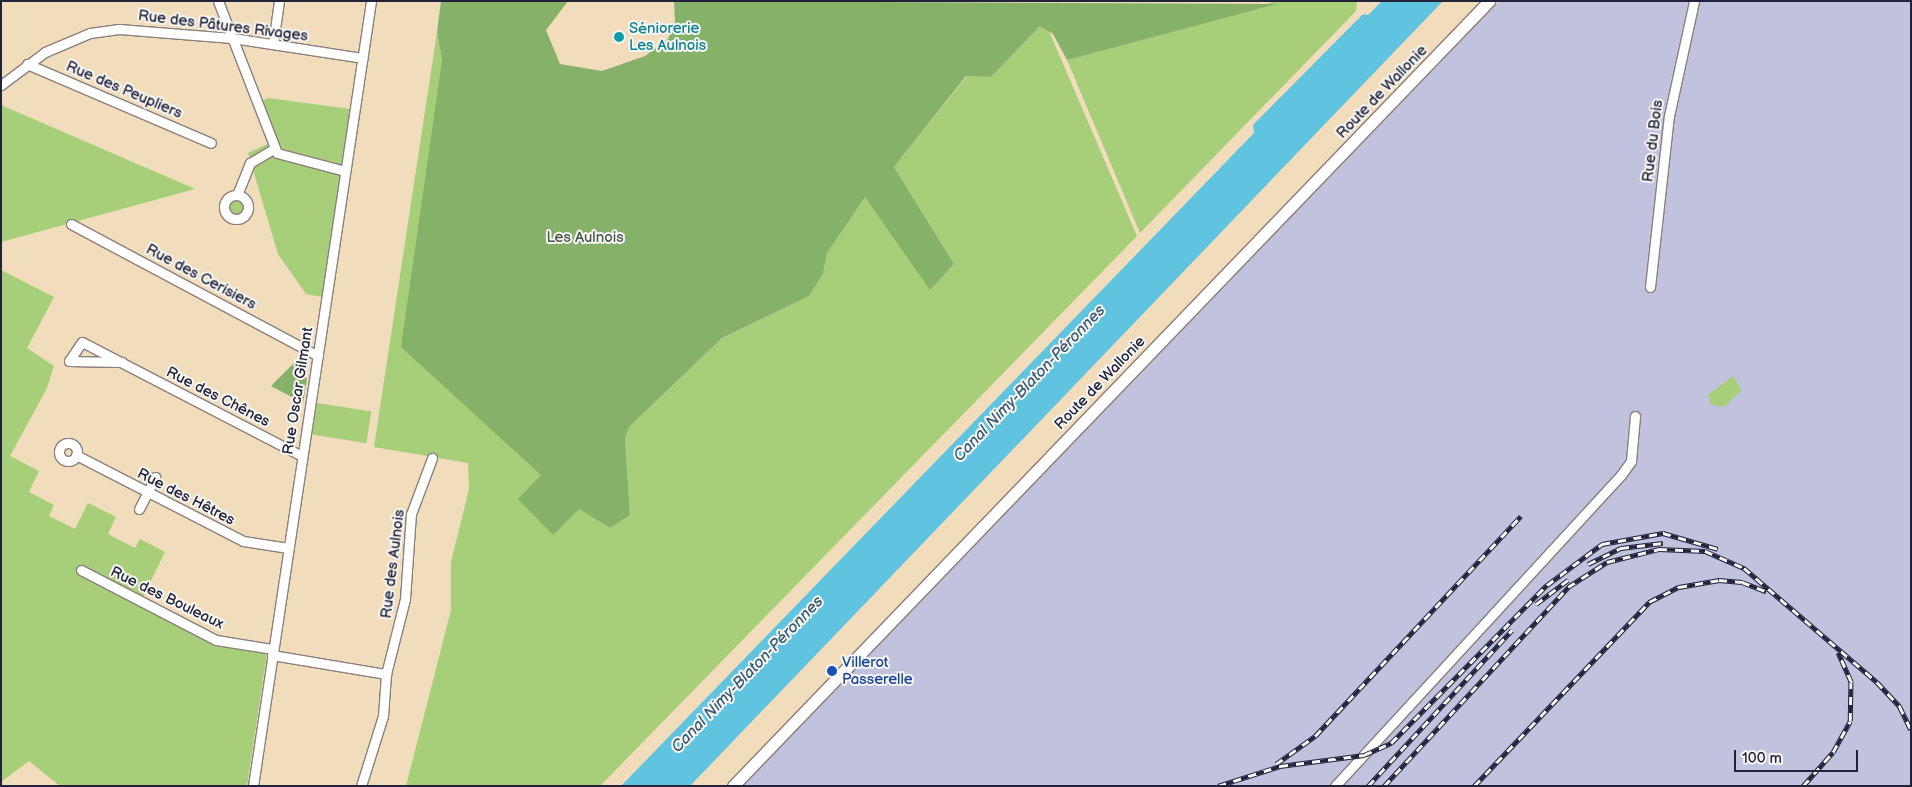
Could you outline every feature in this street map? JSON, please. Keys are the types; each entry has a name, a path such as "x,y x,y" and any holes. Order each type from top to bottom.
{"main road":[{"name":"Route de Wallonie","path":"733,786 1490,1"}],"street":[{"path":"218,1 274,145 294,160 345,171"},
{"path":"272,44 279,1"},
{"name":"Rue Oscar Gilmant","path":"252,786 371,1"},
{"name":"Rue du Bois","path":"1650,287 1669,116 1694,1"},
{"name":"Rue des Pâtures Rivages","path":"2,82 27,64 66,42 105,31 151,29 232,38 362,58"},
{"name":"Rue des Peupliers","path":"27,64 210,143"},
{"path":"237,195 250,163 274,145"},
{"name":"Rue des Cerisiers","path":"70,224 318,356"},
{"name":"Rue des Chênes","path":"122,362 69,361 82,342 122,362 302,456"},
{"path":"1335,786 1621,475 1632,461 1636,416"},
{"name":"Rue des Hêtres","path":"76,456 243,541 288,548"},
{"name":"Rue des Aulnois","path":"361,786 383,716 386,674 405,600 411,514 432,458"},
{"path":"139,509 155,477"},
{"name":"Rue des Bouleaux","path":"81,570 216,640 273,652"},
{"path":"273,652 386,674"}],"shaded area":[{"path":"1499,1 1911,1 1911,786 741,786"}],"green space":[{"name":"Les Aulnois","path":"441,1 568,1 546,30 560,64 602,71 645,56 668,39 675,22 674,1 1277,4 1067,60 1053,34 1040,26 991,77 966,76 894,167 954,264 930,290 865,197 827,253 823,274 809,296 722,338 629,427 625,439 630,515 610,528 579,509 553,535 518,499 541,475 401,347 442,60 437,32"},
{"path":"1276,1 1357,1 1356,11 1140,233 1067,60"},
{"path":"1040,26 1049,31 1137,236 600,786 406,786 451,610 451,562 469,489 468,463 374,447 437,32 511,445 579,509 610,528 630,515 625,439 629,427 722,338 809,296 823,274 827,253 865,196 930,289 954,264 894,167 967,76 991,77"},
{"path":"268,98 350,109 322,297 306,294 278,254 248,153 276,140 260,102"},
{"path":"1,105 195,189 1,242"},
{"path":"236,197 243,200 246,207 243,214 236,217 229,214 226,207 229,200"},
{"path":"1,270 54,297 27,348 54,366 47,388 10,456 39,471 29,492 54,505 49,516 75,529 88,503 116,517 108,534 135,548 140,539 165,552 139,605 218,646 267,653 247,786 60,786 29,761 1,782"},
{"path":"296,361 307,379 303,403 271,386"},
{"path":"1733,376 1742,390 1724,407 1711,405 1708,395"},
{"path":"317,403 371,412 366,443 312,435"}],"water":[{"name":"Canal Nimy-Blaton-Péronnes","path":"1382,1 1443,1 690,786 621,786 1254,133 1253,125 1363,14 1368,15"}],"railway":[{"path":"1276,764 1315,736 1521,516"},
{"path":"1218,786 1280,766 1364,755 1391,743 1547,585 1602,544 1663,533 1718,549"},
{"path":"1588,564 1621,548 1663,543"},
{"path":"1384,786 1568,587 1607,562 1659,549 1705,551 1744,568 1877,682 1900,707 1911,730"},
{"path":"1536,604 1568,580"},
{"path":"1474,786 1649,602 1679,587 1719,580 1742,582 1766,591"},
{"path":"1368,786 1512,630"},
{"path":"1803,786 1833,752 1850,721 1851,682 1838,653"}],"place":[{"name":"Séniorerie Les Aulnois","path":"619,37"},
{"name":"Villerot Passerelle","path":"832,671"}]}
